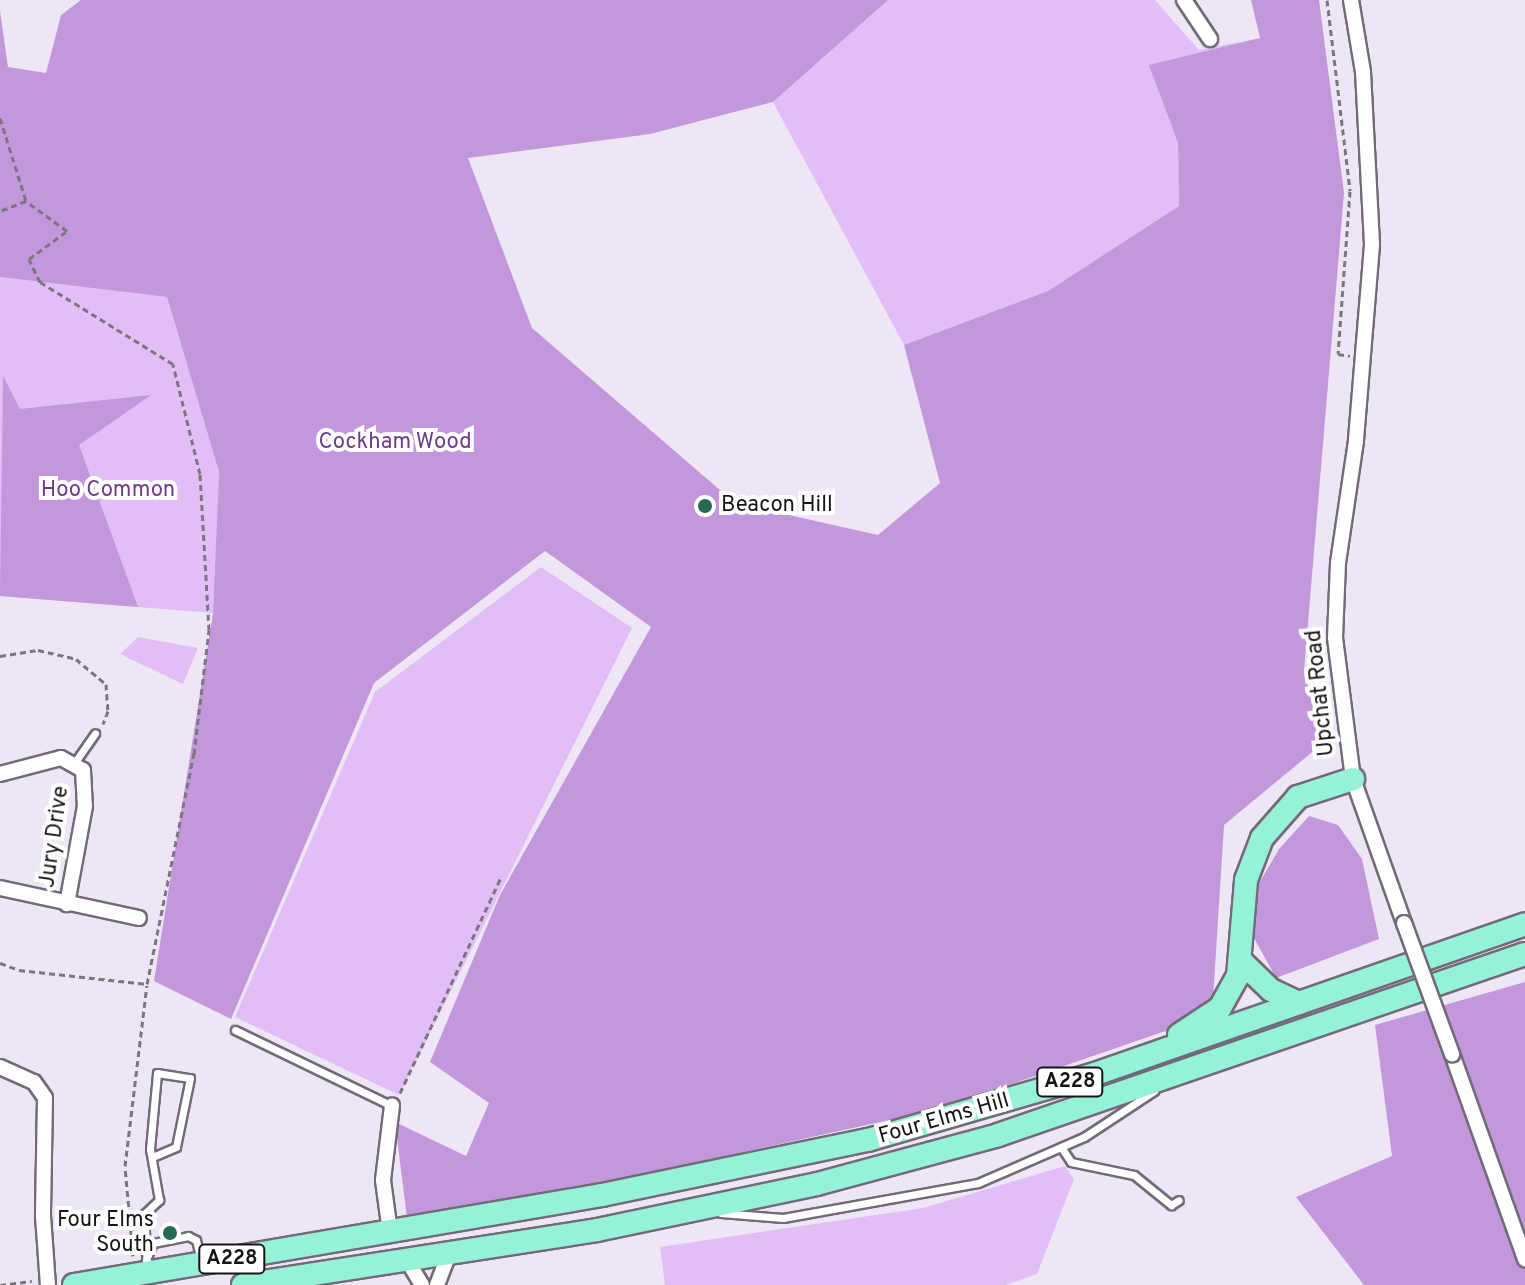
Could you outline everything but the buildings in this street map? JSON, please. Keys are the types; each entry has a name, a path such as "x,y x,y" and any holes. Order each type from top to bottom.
{"main road":[{"path":"1133,1061 1211,1017 1227,998 1243,963 1246,880 1262,838 1298,797 1353,779"},
{"name":"Four Elms Hill","path":"390,1232 665,1184 868,1140 1133,1061 1525,924"},
{"name":"Four Elms Hill","path":"449,1253 698,1211 998,1135 1525,954"},
{"path":"1243,963 1271,990 1299,1003"},
{"name":"A228","path":"74,1285 143,1267 202,1265 390,1232"},
{"name":"A228","path":"243,1285 449,1253"}],"street":[{"path":"1184,0 1210,39"},
{"name":"Upchat Road","path":"1351,0 1363,72 1372,245 1363,359 1338,563 1335,638 1353,779 1525,1259"},
{"name":"Jury Drive","path":"0,774 55,758 75,762 83,770 86,790 67,904"},
{"name":"Jury Drive","path":"0,888 139,918"},
{"path":"0,1067 34,1082 45,1098 43,1216 48,1285"},
{"path":"390,1232 383,1180 392,1106"},
{"path":"437,1285 449,1253"},
{"path":"407,1260 422,1285"}],"lane":[{"path":"75,762 95,733"},
{"path":"235,1030 392,1106"},
{"path":"143,1267 144,1214 159,1200 153,1157 157,1073 190,1078 176,1147 153,1157"},
{"path":"698,1211 783,1218 978,1183 1061,1147 1179,1074"},
{"path":"1061,1147 1071,1162 1134,1175 1171,1205 1179,1200"}],"path":[{"path":"1327,0 1350,191 1338,354 1363,359"},
{"path":"0,118 26,201 67,231 29,259 40,282 173,364 200,474 209,630 194,754 147,984 125,1166 143,1267"},
{"path":"0,211 26,201"},
{"path":"0,656 38,650 65,653 100,677 108,691 108,711 95,733"},
{"path":"392,1106 501,877"},
{"path":"0,963 147,984"}],"green space":[{"name":"Cockham Wood","path":"81,0 888,0 773,102 650,134 468,158 532,328 735,503 878,535 940,483 904,345 1048,291 1179,206 1178,143 1149,65 1260,38 1251,0 1319,0 1344,193 1304,671 1322,744 1224,825 1212,1015 939,1109 408,1226 395,1122 466,1156 489,1103 430,1062 500,895 651,627 545,551 374,683 231,1019 154,981 213,613 219,472 167,297 0,277 0,11 8,67 46,73 61,15"},
{"path":"888,0 1155,0 1199,50 1260,38 1150,66 1178,143 1179,206 1048,291 904,345 773,102"},
{"name":"Hoo Common","path":"0,277 167,297 219,472 213,613 0,596"},
{"path":"3,376 20,409 151,395 79,445 138,607 0,596"},
{"path":"541,567 632,628 399,1095 235,1017 375,692"},
{"path":"138,637 198,648 183,684 120,654"},
{"path":"1309,816 1338,825 1362,859 1379,939 1276,978 1254,938 1258,885 1279,849"},
{"path":"1525,982 1525,1285 1364,1285 1296,1197 1392,1156 1375,1025"},
{"path":"1065,1166 1074,1179 1037,1274 1005,1285 665,1285 660,1247 923,1208"}],"place":[{"name":"Beacon Hill","path":"705,506"},
{"name":"Four Elms South","path":"170,1233"}]}
